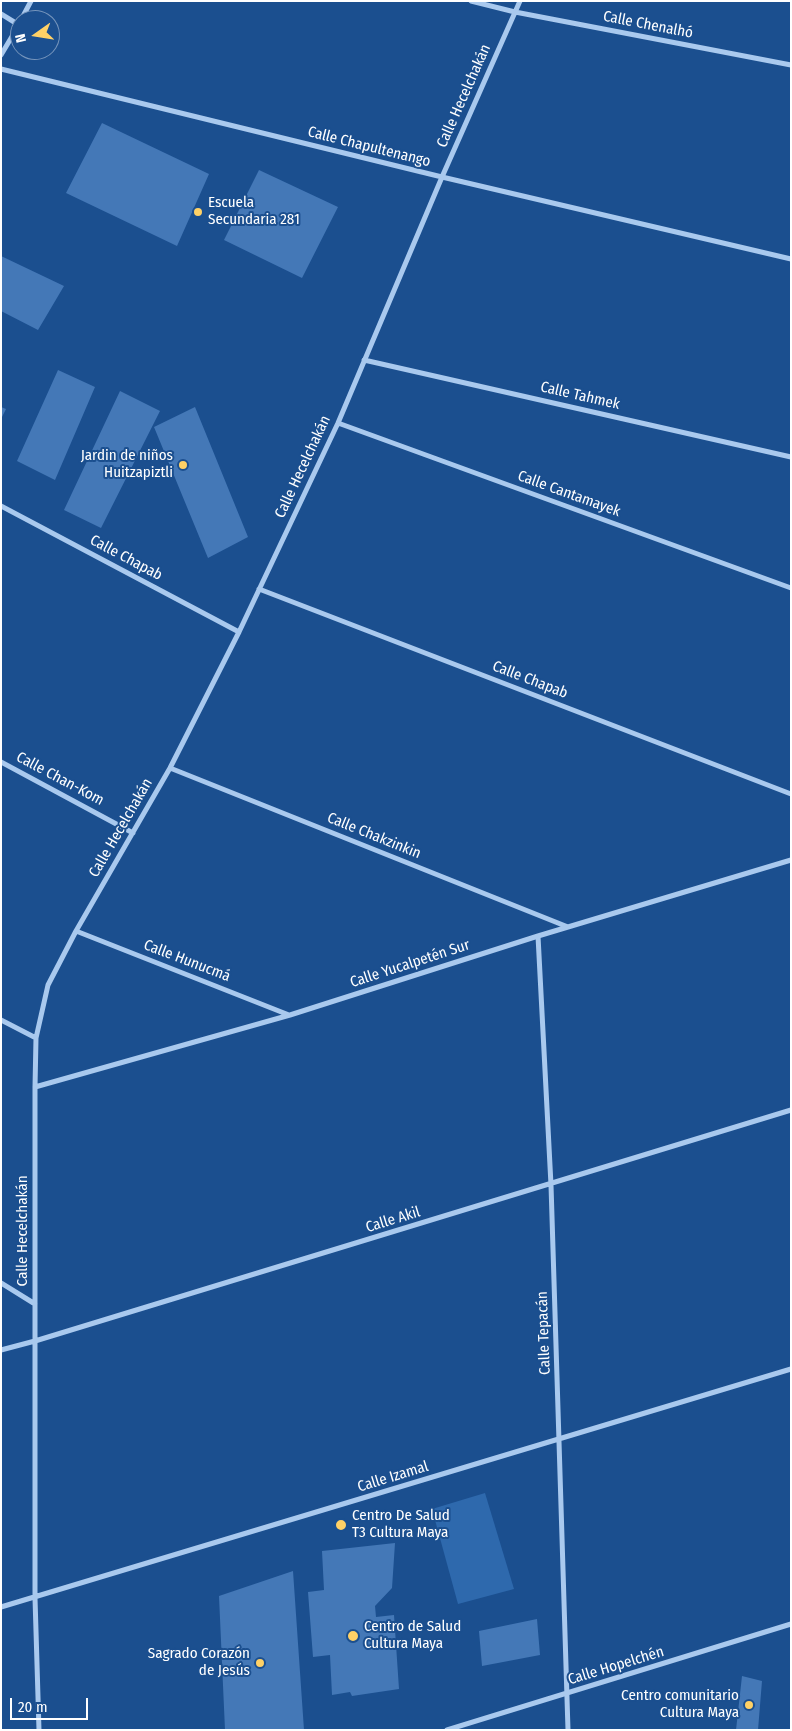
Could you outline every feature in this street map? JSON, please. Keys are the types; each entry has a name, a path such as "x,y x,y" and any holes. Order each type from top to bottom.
{"street":[{"name":"Calle Chenalhó","path":"471,1 514,12 791,65"},
{"name":"Calle Hecelchakán","path":"39,1730 35,1598 35,1087 36,1038 48,984 76,931 170,768 239,632 338,423 442,177 520,1"},
{"path":"1,55 10,39"},
{"name":"Calle Chapultenango","path":"1,69 442,177 791,259"},
{"name":"Calle Tahmek","path":"364,360 791,456"},
{"name":"Calle Cantamayek","path":"338,423 791,588"},
{"name":"Calle Chapab","path":"1,506 239,632"},
{"name":"Calle Chapab","path":"259,589 791,794"},
{"name":"Calle Chan-Kom","path":"1,762 133,833"},
{"name":"Calle Chakzinkin","path":"170,768 568,927"},
{"name":"Calle Yucalpetén Sur","path":"35,1087 290,1015 538,936 791,860"},
{"name":"Calle Hunucmá","path":"76,931 290,1015"},
{"name":"Calle Tepacán","path":"538,936 551,1185 568,1730"},
{"path":"1,1020 36,1038"},
{"name":"Calle Akil","path":"1,1350 551,1185 791,1110"},
{"path":"1,1284 35,1304"},
{"name":"Calle Izamal","path":"1,1607 791,1370"},
{"name":"Calle Hopelchén","path":"447,1730 791,1624"}],"shaded area":[{"path":"485,1493 514,1589 458,1604 432,1509"}],"building":[{"path":"102,123 209,174 177,246 66,193"},
{"path":"259,170 338,207 302,278 224,240"},
{"path":"1,256 64,286 38,330 1,311"},
{"path":"58,370 95,387 55,480 17,461"},
{"path":"120,391 160,411 101,528 64,510"},
{"path":"1,407 6,409 1,419"},
{"path":"195,407 248,537 208,558 154,427"},
{"name":"Centro de Salud Cultura Maya","path":"395,1543 392,1588 375,1606 376,1617 394,1615 399,1689 352,1696 350,1692 332,1695 330,1655 313,1657 308,1592 324,1590 322,1551"},
{"name":"Sagrado Corazón de Jesús","path":"293,1571 304,1730 225,1730 219,1596"},
{"path":"537,1619 540,1655 482,1666 479,1631"},
{"name":"Centro comunitario Cultura Maya","path":"742,1676 762,1681 758,1730 736,1730"}],"place":[{"name":"Escuela Secundaria 281","path":"198,212"},
{"name":"Jardin de niños Huitzapiztli","path":"183,465"},
{"name":"Centro De Salud T3 Cultura Maya","path":"341,1525"},
{"name":"Centro de Salud Cultura Maya","path":"353,1636"},
{"name":"Sagrado Corazón de Jesús","path":"260,1663"},
{"name":"Centro comunitario Cultura Maya","path":"749,1705"}]}
